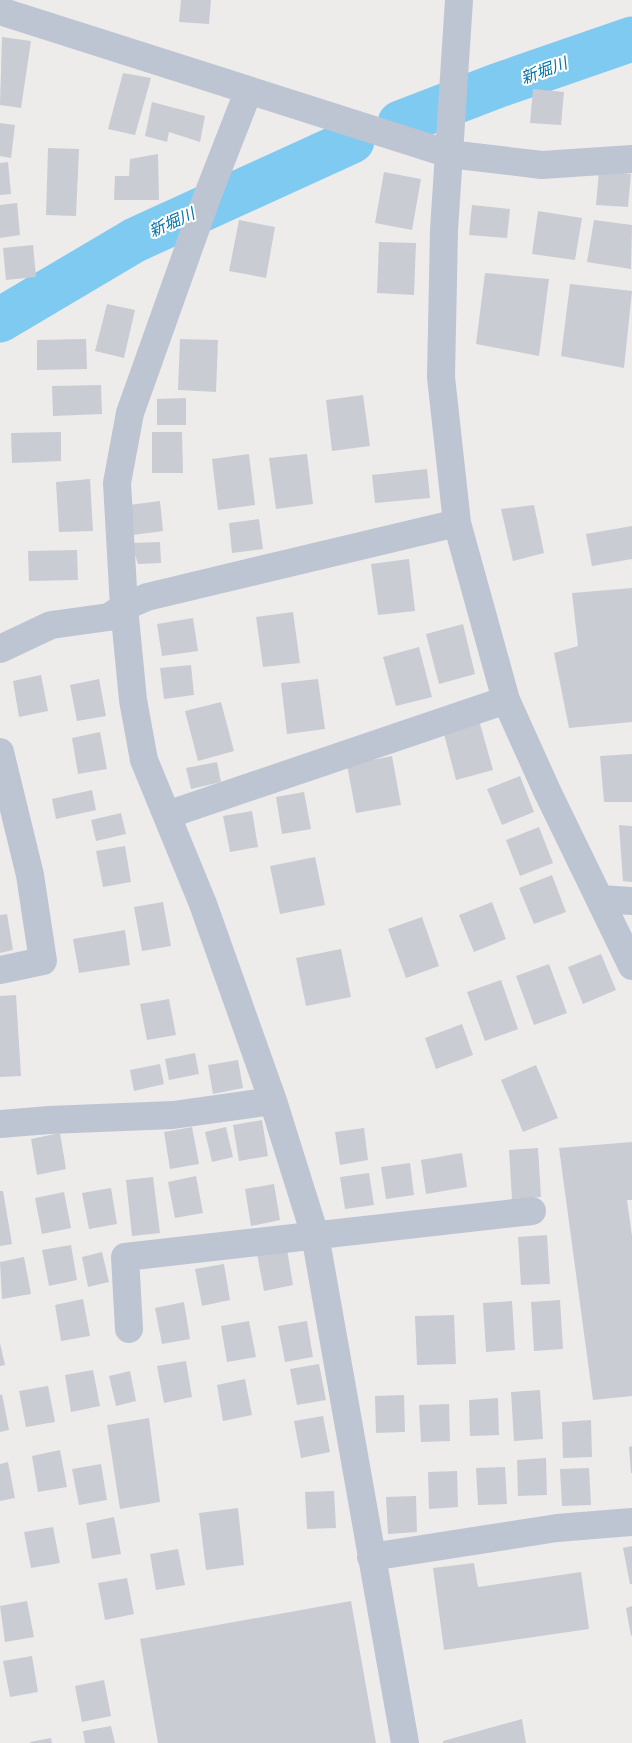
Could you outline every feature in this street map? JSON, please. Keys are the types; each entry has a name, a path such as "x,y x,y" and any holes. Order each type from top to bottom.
{"street":[{"path":"459,0 444,230 441,377 457,523 506,700 547,791 632,966"},
{"path":"0,11 248,92 449,154 542,165 632,159"},
{"path":"248,92 203,209 130,413 117,483 124,607 133,700 144,760 203,904 273,1101 315,1235 371,1557 406,1743"},
{"path":"0,649 52,625 109,617 146,596 457,523"},
{"path":"167,815 506,700"},
{"path":"0,752 30,874 43,961 0,970"},
{"path":"600,899 632,901"},
{"path":"0,1124 173,1114 273,1101"},
{"path":"129,1329 124,1257 532,1211"},
{"path":"371,1557 556,1528 632,1522"}],"building":[{"path":"181,0 211,0 209,24 179,22"},
{"path":"2,37 31,41 21,108 0,105"},
{"path":"123,73 151,78 135,135 108,129"},
{"path":"533,89 564,92 561,125 530,123"},
{"path":"152,102 205,116 200,142 169,132 167,142 145,136"},
{"path":"0,123 15,125 11,158 0,156"},
{"path":"48,148 79,149 76,216 46,215"},
{"path":"158,154 159,200 114,200 115,176 129,176 130,159"},
{"path":"8,162 11,194 0,195 0,163"},
{"path":"599,171 631,174 628,207 596,205"},
{"path":"384,172 421,179 412,230 375,223"},
{"path":"17,203 20,235 0,238 0,205"},
{"path":"472,205 510,209 507,238 469,235"},
{"path":"538,211 582,218 575,260 532,254"},
{"path":"239,220 275,227 266,278 229,271"},
{"path":"594,220 632,225 631,269 587,262"},
{"path":"379,242 416,243 414,295 377,293"},
{"path":"33,245 36,277 6,280 3,248"},
{"path":"485,273 549,279 539,356 476,344"},
{"path":"570,284 632,291 624,368 561,356"},
{"path":"107,304 135,310 124,358 95,351"},
{"path":"86,339 87,369 37,370 37,340"},
{"path":"180,339 218,340 216,392 178,390"},
{"path":"101,385 102,414 53,416 52,386"},
{"path":"363,395 370,446 332,451 326,400"},
{"path":"186,398 186,425 157,425 157,399"},
{"path":"61,432 61,461 12,463 11,433"},
{"path":"152,432 182,432 183,473 152,473"},
{"path":"249,454 255,505 218,510 212,459"},
{"path":"307,454 313,504 276,509 269,458"},
{"path":"427,469 430,498 375,503 372,475"},
{"path":"90,479 93,531 59,532 56,482"},
{"path":"160,501 163,531 133,535 129,505"},
{"path":"534,505 544,553 513,561 501,509"},
{"path":"259,519 263,549 232,553 229,523"},
{"path":"632,526 632,559 592,566 586,534"},
{"path":"160,542 161,563 138,564 131,543"},
{"path":"77,550 78,580 29,581 28,551"},
{"path":"409,559 415,611 378,615 371,564"},
{"path":"632,588 632,722 569,728 554,653 578,646 572,593"},
{"path":"293,612 300,663 263,667 256,617"},
{"path":"193,618 198,651 162,656 157,624"},
{"path":"463,624 475,674 439,684 426,634"},
{"path":"419,647 432,697 396,706 383,657"},
{"path":"191,665 194,695 164,699 160,668"},
{"path":"41,675 48,711 19,717 13,681"},
{"path":"99,679 106,716 77,721 70,685"},
{"path":"318,679 325,729 287,734 281,683"},
{"path":"221,702 234,751 198,761 185,711"},
{"path":"479,720 493,770 456,780 443,730"},
{"path":"100,732 107,769 78,774 72,738"},
{"path":"632,754 632,802 604,802 600,756"},
{"path":"392,756 401,805 356,813 347,765"},
{"path":"217,762 221,782 191,789 186,768"},
{"path":"520,776 534,812 502,825 487,789"},
{"path":"92,790 96,810 56,819 52,799"},
{"path":"304,792 311,829 282,834 276,797"},
{"path":"252,811 258,847 230,852 223,816"},
{"path":"121,813 126,834 96,841 91,820"},
{"path":"619,825 632,826 632,882 623,881"},
{"path":"539,827 553,863 520,876 506,840"},
{"path":"125,846 131,882 103,887 96,851"},
{"path":"315,857 325,905 280,914 270,866"},
{"path":"552,875 566,912 534,924 519,888"},
{"path":"163,902 171,946 142,951 134,907"},
{"path":"492,902 506,939 474,952 459,915"},
{"path":"7,914 13,950 0,953 0,915"},
{"path":"422,917 439,966 406,978 388,929"},
{"path":"125,930 130,965 79,973 73,939"},
{"path":"341,949 351,997 306,1006 296,958"},
{"path":"601,954 616,990 583,1004 568,967"},
{"path":"549,964 567,1013 534,1025 516,976"},
{"path":"501,980 518,1029 485,1041 467,992"},
{"path":"16,995 21,1076 0,1077 0,996"},
{"path":"169,999 176,1035 147,1040 140,1004"},
{"path":"462,1024 473,1055 436,1069 425,1038"},
{"path":"195,1053 199,1074 169,1080 165,1059"},
{"path":"238,1060 243,1088 213,1094 208,1065"},
{"path":"160,1064 164,1084 134,1091 130,1070"},
{"path":"536,1065 558,1118 523,1132 501,1080"},
{"path":"262,1120 268,1156 239,1161 233,1125"},
{"path":"192,1127 199,1164 170,1169 164,1132"},
{"path":"226,1127 233,1157 212,1162 205,1132"},
{"path":"364,1128 368,1160 340,1165 335,1132"},
{"path":"60,1133 66,1169 37,1175 31,1139"},
{"path":"632,1142 632,1200 627,1200 632,1236 632,1396 593,1400 559,1148"},
{"path":"538,1148 541,1197 512,1199 509,1150"},
{"path":"462,1153 467,1187 426,1194 421,1160"},
{"path":"410,1163 414,1195 386,1199 381,1167"},
{"path":"369,1173 374,1205 345,1209 340,1177"},
{"path":"196,1176 203,1213 175,1218 168,1182"},
{"path":"153,1177 160,1233 132,1236 126,1180"},
{"path":"274,1184 280,1220 251,1226 245,1189"},
{"path":"111,1188 117,1224 89,1229 82,1193"},
{"path":"0,1191 3,1191 12,1244 0,1246"},
{"path":"64,1192 71,1228 42,1234 35,1198"},
{"path":"547,1235 550,1284 521,1285 518,1237"},
{"path":"71,1245 77,1280 49,1286 42,1250"},
{"path":"287,1249 293,1285 264,1291 257,1254"},
{"path":"102,1252 109,1282 88,1287 82,1257"},
{"path":"24,1257 31,1294 2,1299 0,1262"},
{"path":"224,1264 230,1300 202,1306 195,1269"},
{"path":"83,1299 90,1336 61,1341 55,1305"},
{"path":"560,1300 563,1349 534,1351 531,1302"},
{"path":"512,1301 515,1350 486,1352 483,1303"},
{"path":"184,1302 190,1339 162,1344 155,1308"},
{"path":"454,1315 456,1364 417,1365 415,1316"},
{"path":"249,1321 256,1357 227,1362 221,1326"},
{"path":"307,1321 313,1357 285,1362 278,1326"},
{"path":"0,1343 5,1365 0,1366"},
{"path":"186,1361 192,1397 164,1403 157,1366"},
{"path":"319,1364 326,1400 297,1405 290,1369"},
{"path":"93,1370 100,1406 71,1412 65,1375"},
{"path":"130,1371 136,1401 116,1406 109,1376"},
{"path":"245,1379 252,1415 223,1421 217,1385"},
{"path":"48,1386 55,1422 26,1427 19,1391"},
{"path":"540,1390 543,1439 514,1441 511,1392"},
{"path":"2,1394 9,1430 0,1432 0,1395"},
{"path":"404,1395 405,1432 376,1433 375,1396"},
{"path":"498,1398 499,1435 470,1436 469,1400"},
{"path":"449,1404 450,1441 421,1442 419,1405"},
{"path":"323,1416 330,1452 301,1458 294,1421"},
{"path":"149,1418 160,1502 120,1509 107,1425"},
{"path":"591,1420 592,1457 563,1458 562,1422"},
{"path":"632,1446 632,1473 631,1473 629,1447"},
{"path":"60,1450 67,1487 38,1492 32,1456"},
{"path":"546,1458 547,1495 518,1496 517,1460"},
{"path":"8,1462 15,1498 0,1501 0,1464"},
{"path":"101,1464 107,1500 79,1505 72,1469"},
{"path":"505,1467 507,1504 478,1505 476,1468"},
{"path":"589,1468 591,1505 562,1506 560,1469"},
{"path":"457,1471 458,1507 429,1509 428,1472"},
{"path":"334,1491 336,1528 307,1529 305,1492"},
{"path":"416,1496 417,1532 388,1534 386,1497"},
{"path":"238,1508 244,1565 206,1570 199,1513"},
{"path":"114,1517 121,1554 92,1559 86,1523"},
{"path":"53,1527 60,1563 31,1568 24,1532"},
{"path":"632,1546 632,1584 630,1584 623,1548"},
{"path":"178,1549 185,1585 156,1590 150,1554"},
{"path":"474,1563 478,1587 581,1572 589,1629 444,1650 433,1568"},
{"path":"127,1578 134,1614 105,1620 98,1583"},
{"path":"27,1601 34,1637 5,1642 0,1606"},
{"path":"351,1601 376,1743 158,1743 140,1639"},
{"path":"632,1606 632,1635 631,1636 626,1608"},
{"path":"32,1656 38,1692 10,1697 3,1661"},
{"path":"104,1680 111,1716 82,1722 75,1686"},
{"path":"522,1719 526,1743 443,1743 443,1741"},
{"path":"111,1726 115,1743 85,1743 83,1731"},
{"path":"51,1738 52,1743 30,1743 30,1742"}],"waterway":[{"name":"新堀川","path":"400,123 499,85 632,39"},
{"name":"新堀川","path":"0,320 135,240 352,141"}]}
